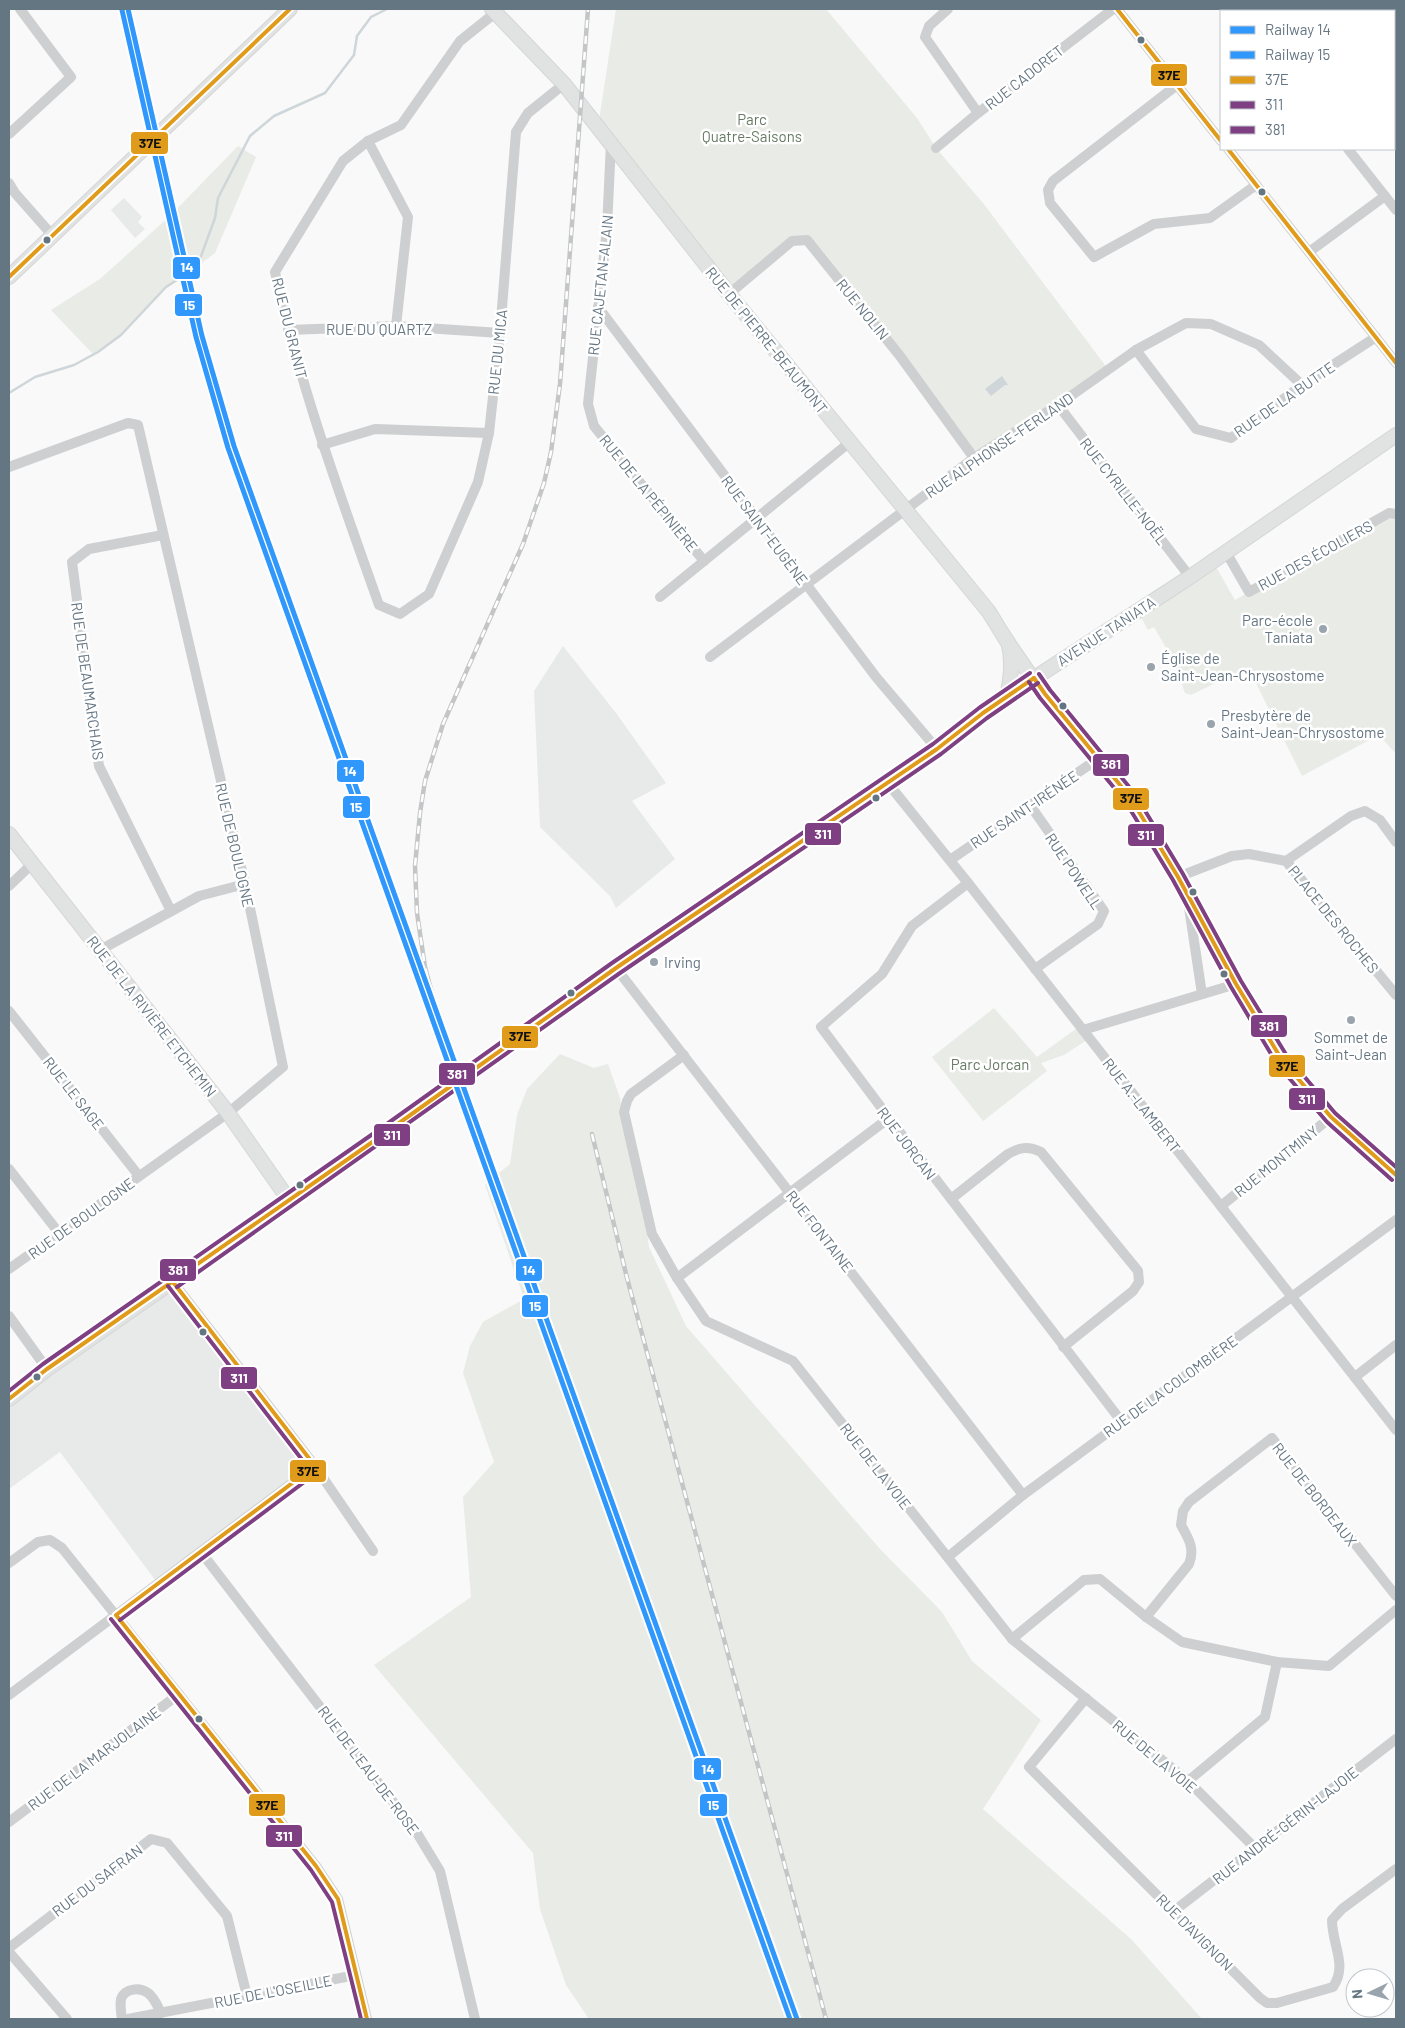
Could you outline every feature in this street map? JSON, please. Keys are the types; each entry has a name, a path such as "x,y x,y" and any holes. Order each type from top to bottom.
{"main road":[{"path":"9,277 290,9"},
{"name":"RUE DE PIERRE-BEAUMONT","path":"493,11 564,84 729,294 989,612 1009,645 1045,694 1130,797 1186,891 1236,984 1282,1060 1331,1117 1396,1175"},
{"name":"AVENUE TANIATA","path":"9,1399 47,1369 616,968 937,748 1007,696 1190,577 1396,436"},
{"path":"1007,696 1012,658 1009,645"},
{"name":"RUE DE LA RIVIÈRE ETCHEMIN","path":"9,834 228,1113 289,1200"}],"street":[{"path":"9,134 71,76 20,9"},
{"path":"948,9 929,26 925,37 978,112"},
{"name":"RUE CADORET","path":"936,148 978,112 1113,9"},
{"path":"1117,9 1220,140"},
{"name":"RUE DU GRANIT","path":"400,614 379,606 322,445 288,330 275,272 343,161 368,141 401,125 460,41 493,11"},
{"name":"RUE DU MICA","path":"400,614 429,594 478,482 489,433 500,333 516,132 528,114 564,84"},
{"path":"1178,85 1053,181 1048,190 1050,203 1094,257 1154,224 1210,218 1256,185"},
{"path":"368,141 408,217 396,326"},
{"name":"RUE CAJETAN-ALAIN","path":"594,426 588,404 607,228 611,143"},
{"path":"1229,150 1396,363"},
{"path":"1349,150 1396,210"},
{"path":"9,183 15,193 52,235"},
{"path":"1309,252 1385,196"},
{"name":"RUE NOLIN","path":"729,294 792,241 807,240 900,356 974,458"},
{"name":"RUE SAINT-EUGÈNE","path":"598,307 876,677 937,748"},
{"name":"RUE ALPHONSE-FERLAND","path":"710,657 974,458 1058,405 1136,350 1186,323 1211,324 1259,345 1302,385"},
{"name":"RUE DU QUARTZ","path":"288,330 396,326 500,333"},
{"name":"RUE DE LA BUTTE","path":"1136,350 1196,429 1231,438 1302,385 1376,337"},
{"name":"RUE CYRILLE-NOËL","path":"1058,405 1190,577"},
{"name":"RUE DE BOULOGNE","path":"9,467 128,423 138,425 245,884 284,1067 228,1113 9,1269"},
{"name":"RUE DE LA PÉPINIÈRE","path":"594,426 704,561"},
{"path":"322,445 375,429 489,433"},
{"path":"660,597 850,442"},
{"name":"RUE DES ÉCOLIERS","path":"1226,552 1249,592 1389,513 1396,514"},
{"name":"RUE DE BEAUMARCHAIS","path":"163,534 89,549 72,562 99,766 171,911"},
{"name":"RUE SAINT-IRÉNÉE","path":"950,860 1099,758"},
{"name":"RUE A.-LAMBERT","path":"887,782 1396,1430"},
{"name":"RUE POWELL","path":"1030,805 1104,911 1098,924 1035,969"},
{"path":"1286,861 1351,816 1365,811 1380,820 1396,842"},
{"name":"PLACE DES ROCHES","path":"1178,877 1232,856 1250,854 1286,861 1396,995"},
{"path":"9,886 32,864"},
{"path":"100,950 199,896 245,884"},
{"name":"RUE JORCAN","path":"968,884 912,926 882,974 821,1027 1122,1422"},
{"path":"1186,891 1202,994"},
{"name":"RUE FONTAINE","path":"616,968 1023,1496"},
{"path":"1083,1030 1236,984"},
{"name":"RUE LE SAGE","path":"9,1011 139,1176"},
{"name":"RUE DE LA VOIE","path":"684,1055 631,1094 626,1101 624,1112 652,1234 677,1278 706,1320 793,1361 1012,1639 1188,1781 1256,1849"},
{"name":"RUE MONTMINY","path":"1221,1206 1331,1117"},
{"path":"677,1278 889,1118"},
{"path":"951,1199 1008,1154 1017,1149 1030,1146 1041,1152 1138,1271 1139,1282 1133,1291 1063,1347"},
{"path":"9,1169 59,1233"},
{"name":"RUE DE LA COLOMBIÈRE","path":"948,1557 1023,1496 1396,1220"},
{"path":"173,1282 315,1466 373,1551"},
{"path":"9,1316 47,1369"},
{"path":"1355,1377 1396,1345"},
{"name":"RUE DE BORDEAUX","path":"1146,1617 1190,1564 1193,1554 1189,1538 1181,1525 1183,1511 1189,1502 1272,1438 1396,1596"},
{"path":"9,1695 315,1466"},
{"path":"9,1563 38,1542 50,1540 62,1548 316,1866 338,1899 367,2019"},
{"name":"RUE DE L'EAU-DE-ROSE","path":"201,1552 417,1833 440,1871 475,2019"},
{"path":"1012,1639 1084,1580 1100,1579 1146,1617 1182,1642 1277,1662 1328,1666 1396,1610"},
{"path":"1188,1781 1265,1717 1277,1662"},
{"name":"RUE DE LA MARJOLAINE","path":"9,1822 179,1694"},
{"name":"RUE D'AVIGNON","path":"1086,1698 1029,1767 1260,1998 1268,2003 1277,2004 1333,1987 1339,1978 1341,1966 1332,1933 1332,1920 1342,1909 1395,1873"},
{"name":"RUE ANDRÉ-GÉRIN-LAJOIE","path":"1174,1911 1396,1738"},
{"name":"RUE DU SAFRAN","path":"9,1948 151,1839 167,1843 227,1916 247,1996"},
{"path":"9,1952 67,2019"},
{"name":"RUE DE L'OSEILLE","path":"128,2019 356,1975"},
{"path":"122,2019 121,2000 125,1993 132,1989 142,1989 150,1994 161,2013"}],"shaded area":[{"path":"124,198 142,217 138,222 145,229 135,238 111,210"},
{"path":"1002,376 1008,385 1005,385 991,396 985,389"},
{"path":"563,646 616,713 666,783 632,801 675,859 616,908 610,896 540,827 534,691"},
{"path":"173,1282 315,1466 158,1584 60,1452 9,1489 9,1399"}],"green space":[{"name":"Parc Quatre-Saisons","path":"616,9 826,9 917,118 936,148 983,203 1108,369 974,458 807,240 792,241 729,294 598,127"},
{"path":"238,146 256,157 215,253 166,288 121,335 93,354 51,310 100,279 170,216"},
{"name":"Parc-école Taniata","path":"1389,513 1396,514 1396,754 1379,735 1302,776 1248,667 1191,695 1185,693 1173,660 1154,627 1148,630 1141,617 1216,567 1235,600"},
{"name":"Parc Jorcan","path":"994,1008 1037,1057 1080,1026 1090,1038 1064,1055 1041,1063 1047,1071 983,1121 932,1057"},
{"path":"560,1054 594,1068 608,1064 620,1098 649,1247 686,1326 880,1549 942,1612 972,1661 1041,1720 983,1809 1132,1940 1202,2019 589,2019 566,1985 540,1909 533,1853 374,1665 471,1597 463,1497 494,1462 463,1373 470,1346 483,1322 524,1299 485,1185 510,1164 517,1115 527,1089"}],"waterway":[{"path":"194,269 197,267 215,218 218,198 250,136 274,116 325,93 354,55 357,36 371,17 387,9"},
{"path":"9,393 35,377 74,365 98,352 121,335 166,287 183,276"}],"railway":[{"path":"440,1023 425,967 417,913 415,866 420,813 425,781 443,724 523,544 544,483 551,452 560,384 588,9"},
{"path":"592,1134 627,1278 826,2019"}],"rail line":[{"name":"14","path":"128,9 202,336 234,446 797,2019"},
{"name":"15","path":"122,10 196,337 228,448 790,2019"}],"transit line":[{"name":"37E","path":"9,277 290,9"},
{"name":"37E","path":"1117,9 1220,140"},
{"name":"37E","path":"1229,150 1396,363"},
{"name":"381","path":"9,1391 43,1364 377,1131 612,963 933,744 979,708 1030,673"},
{"name":"381","path":"1039,674 1135,794 1183,874 1241,981 1287,1056 1335,1113 1396,1167"},
{"name":"37E","path":"1034,678 1130,797 1178,877 1236,984 1282,1060 1331,1117 1396,1175"},
{"name":"37E","path":"9,1399 47,1369 381,1136 616,968 937,749 983,713 1034,678"},
{"name":"311","path":"1029,682 1125,801 1173,880 1231,987 1277,1064 1327,1122 1392,1180"},
{"name":"311","path":"177,1287 620,973 941,754 987,718 1038,683"},
{"name":"37E","path":"173,1282 315,1466 116,1615 316,1866 338,1899 367,2019"},
{"name":"311","path":"168,1286 310,1470"},
{"name":"311","path":"120,1620 319,1471"},
{"name":"311","path":"111,1619 311,1870 332,1902 361,2019"}],"place":[{"name":"Parc-école Taniata","path":"1323,629"},
{"name":"Église de Saint-Jean-Chrysostome","path":"1151,667"},
{"name":"Presbytère de Saint-Jean-Chrysostome","path":"1211,724"},
{"name":"Irving","path":"654,962"},
{"name":"Sommet de Saint-Jean","path":"1351,1020"}]}
